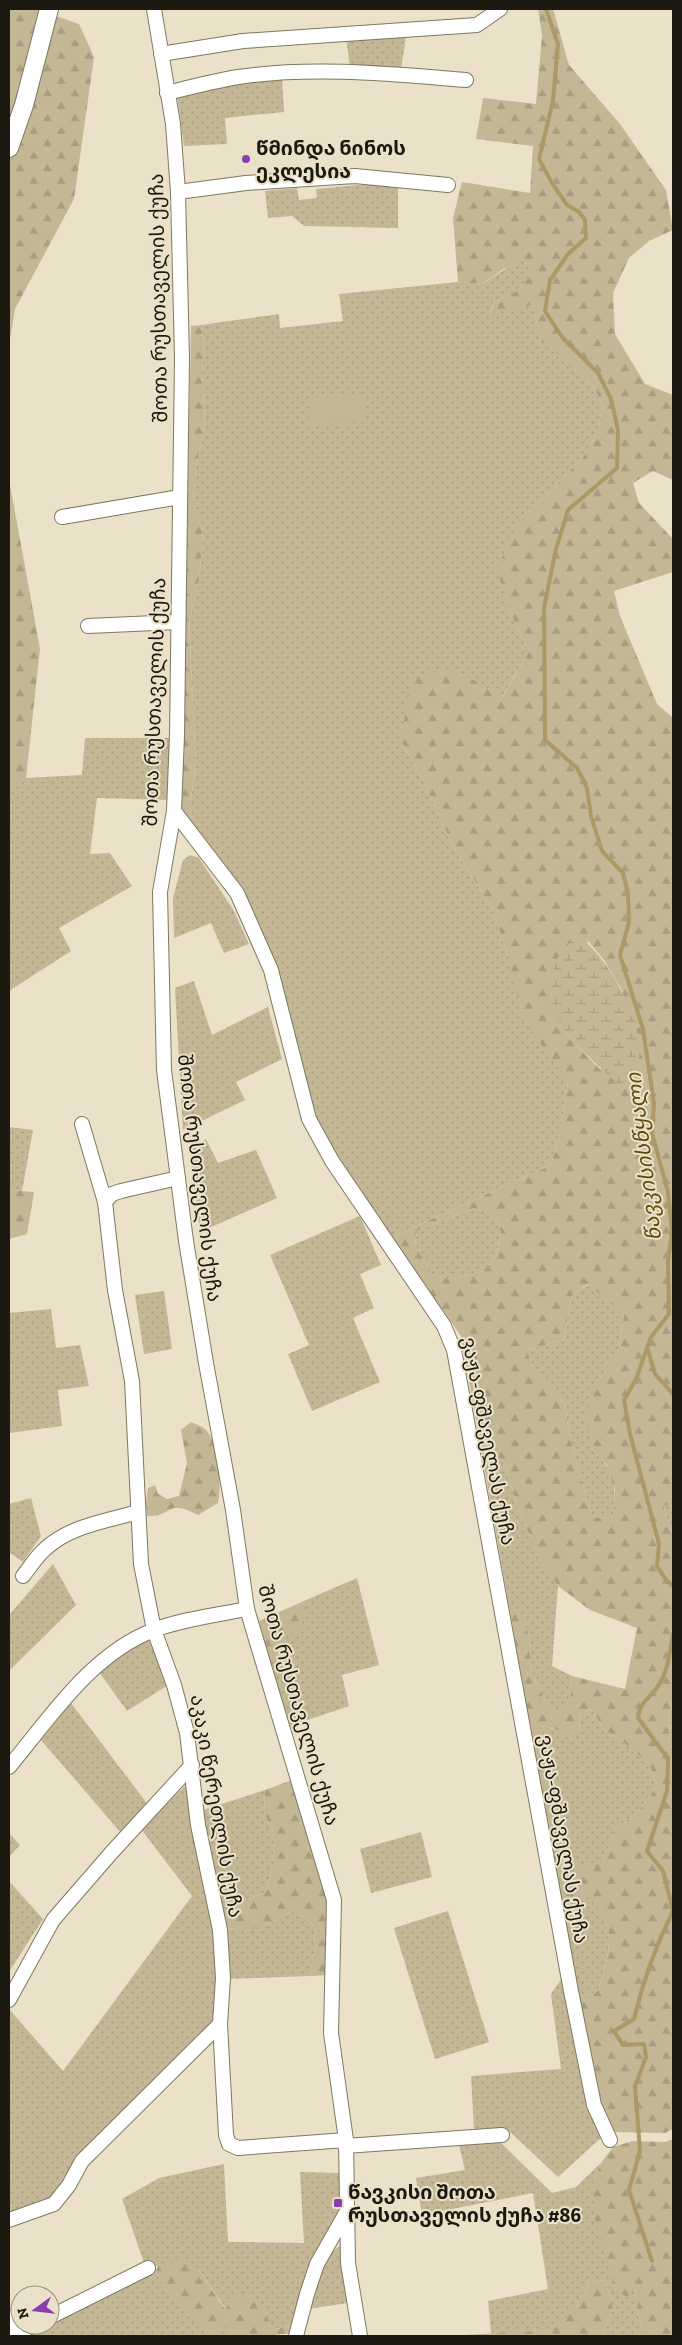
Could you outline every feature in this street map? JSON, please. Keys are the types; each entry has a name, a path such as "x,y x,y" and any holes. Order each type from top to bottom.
{"street":[{"path":"9,148 24,105 49,9"},
{"name":"შოთა რუსთაველის ქუჩა","path":"154,9 172,124 178,192 182,358 174,811 160,892 164,1070 206,1363 233,1510 247,1610 334,1900 331,2033 346,2143 348,2263 360,2336"},
{"path":"161,54 243,41 477,25 500,9"},
{"path":"167,93 239,77 285,73 404,75 466,80"},
{"path":"178,192 246,183 355,176 448,185"},
{"path":"62,517 180,498"},
{"path":"88,626 178,622"},
{"name":"ვაჟა-ფშაველას ქუჩა","path":"174,811 237,893 271,970 309,1118 332,1161 444,1326 454,1350 571,1991 594,2105 610,2140"},
{"name":"აკაკი წერეთლის ქუჩა","path":"82,1124 105,1202 115,1290 132,1381 141,1564 154,1630 174,1685 187,1733 198,1825 220,1930 222,1978 220,2024 226,2135 229,2144 238,2148 502,2135"},
{"path":"105,1202 112,1194 121,1190 178,1178"},
{"path":"23,1576 44,1550 63,1535 138,1512"},
{"path":"9,1767 90,1672 134,1640 154,1630 247,1610"},
{"path":"9,2000 54,1920 112,1852 192,1765"},
{"path":"9,2220 54,2204 69,2185 82,2161 220,2024"},
{"path":"296,2336 317,2264 346,2213"},
{"path":"60,2312 148,2268"},
{"path":"9,2317 12,2336"}],"green space":[{"path":"9,9 46,9 9,139"},
{"path":"538,9 553,9 569,65 620,124 666,190 673,230 649,241 629,258 613,293 615,334 645,384 673,395 673,480 653,471 633,483 639,503 673,539 673,572 614,591 620,616 657,704 673,718 673,1506 665,1505 664,1513 673,1533 673,1700 670,1707 669,1745 673,1748 673,2129 665,2133 611,2132 598,2100 577,1999 598,1991 608,1953 608,1929 597,1907 587,1897 560,1900 510,1612 523,1614 529,1637 532,1673 549,1709 562,1714 571,1695 572,1676 625,1689 637,1628 590,1610 558,1586 543,1564 520,1515 505,1465 477,1425 461,1336 392,1237 551,1165 562,1125 568,1081 524,1021 508,956 492,908 454,848 423,780 401,741 410,680 442,669 472,679 503,697 529,651 508,609 497,568 520,519 549,493 584,456 598,431 603,407 594,387 540,339 533,305 490,314 494,302 518,290 533,272 522,260 502,270 482,284 458,282 453,218 462,182 530,193 533,146 476,139 483,98 536,104 542,35","holes":["588,941 604,960 623,992 601,1070 574,1043 560,1024","474,1208 496,1215 501,1233 496,1256 483,1271 451,1279 432,1274 415,1245 417,1231","588,1284 624,1315 618,1354 597,1381 585,1414 591,1448 607,1465 615,1489 613,1517 592,1518 570,1439 565,1404 534,1370 527,1350 564,1340 572,1295","592,1709 603,1729 623,1742 649,1764 657,1787 635,1815 616,1828 603,1859 586,1865 573,1862 563,1855 542,1726 555,1729 571,1739 579,1735 580,1714"]},
{"path":"47,13 79,24 94,57 74,199 15,309 9,345 9,148"},
{"path":"406,37 401,69 350,67 346,38"},
{"path":"282,79 284,112 225,118 227,144 184,146 177,95 201,88"},
{"path":"358,185 398,185 398,228 304,226 292,216 268,218 265,191 297,188 299,200 317,198 316,189"},
{"path":"521,259 533,272 518,290 494,302 490,313 533,305 540,339 594,387 603,407 598,431 584,456 549,493 520,519 508,609 529,651 502,698 472,679 401,741 423,780 454,848 492,908 508,956 568,1081 562,1125 551,1165 392,1237 338,1161 309,1102 281,984 191,825 190,803 196,768 189,620 199,581 203,532 193,503 196,467 205,422 202,374 204,341 201,325 279,314 280,328 343,321 339,294 458,282 482,284"},
{"path":"201,325 204,341 202,374 205,422 196,467 193,503 203,532 199,581 189,620 196,768 190,802 191,825 182,808 191,326"},
{"path":"364,395 366,422 310,425 308,398"},
{"path":"9,479 40,649 26,778 9,794"},
{"path":"85,738 170,738 171,800 97,798 90,854 110,853 132,886 59,928 71,951 9,991 9,794 26,778 82,775"},
{"path":"190,855 199,858 234,911 249,944 224,953 211,923 174,938 173,898 183,860"},
{"path":"576,935 588,944 600,958 612,975 632,1013 639,1050 637,1065 620,1086 574,1043 560,1024 547,995 556,960"},
{"path":"194,981 212,1035 268,1007 282,1059 236,1082 245,1100 183,1130 175,988"},
{"path":"9,1127 33,1130 22,1191 9,1190"},
{"path":"206,1139 218,1163 256,1150 277,1198 200,1232 190,1150"},
{"path":"9,1190 34,1192 27,1234 9,1239"},
{"path":"474,1208 496,1215 501,1233 496,1256 483,1271 451,1279 432,1274 415,1245 417,1231"},
{"path":"360,1216 381,1265 360,1274 374,1308 353,1318 380,1382 312,1411 288,1354 309,1345 270,1255"},
{"path":"589,1284 624,1315 618,1354 597,1381 591,1448 606,1465 613,1479 613,1517 592,1518 570,1439 565,1404 534,1370 527,1350 564,1340 572,1295"},
{"path":"164,1291 172,1349 144,1354 135,1295"},
{"path":"51,1309 56,1348 80,1345 89,1386 58,1390 62,1426 9,1433 9,1313"},
{"path":"191,1422 205,1429 210,1435 213,1444 218,1464 220,1486 218,1503 198,1515 188,1510 175,1508 155,1516 147,1516 148,1488 155,1485 158,1494 167,1499 179,1496 187,1463 181,1430"},
{"path":"477,1425 505,1465 520,1515 543,1564 558,1586 552,1666 572,1676 571,1695 562,1714 549,1709 532,1673 529,1637 523,1615 510,1612"},
{"path":"31,1498 41,1536 23,1562 9,1552 9,1504"},
{"path":"665,1504 673,1506 673,1533 664,1513"},
{"path":"53,1564 76,1605 9,1671 9,1615"},
{"path":"357,1578 379,1665 342,1675 349,1706 290,1726 270,1660 280,1651 284,1636 306,1611 306,1600"},
{"path":"306,1600 306,1611 299,1631 284,1636 280,1651 270,1660 259,1621"},
{"path":"152,1637 168,1685 127,1711 99,1672 127,1651"},
{"path":"673,1700 673,1748 669,1745 670,1707"},
{"path":"71,1703 149,1806 122,1834 41,1740"},
{"path":"592,1709 603,1729 623,1742 649,1764 657,1787 635,1815 616,1828 603,1860 582,1865 573,1862 563,1855 541,1726 555,1729 571,1739 579,1734 580,1714"},
{"path":"292,1780 330,1903 327,1975 310,1976 315,1946 314,1926 298,1911 285,1914 269,1924 258,1928 225,1928 223,1908 266,1892 273,1866 274,1839 264,1811 265,1790"},
{"path":"190,1781 191,1826 206,1882 214,1927 218,1972 215,2021 50,2202 9,2214 9,2009 63,2071 192,1896 141,1829"},
{"path":"265,1790 264,1811 274,1839 273,1866 266,1892 223,1908 203,1810"},
{"path":"421,1832 432,1877 371,1893 360,1849"},
{"path":"9,1833 20,1845 9,1857"},
{"path":"9,1881 43,1919 9,1972"},
{"path":"587,1896 604,1918 608,1929 608,1953 598,1991 577,1999 560,1900"},
{"path":"298,1911 314,1926 315,1946 310,1976 228,1979 225,1928 258,1927 269,1924 288,1913"},
{"path":"448,1911 489,2042 435,2059 394,1928"},
{"path":"564,1975 602,2137 558,2177 506,2128 474,2129 471,2076 561,2069 551,1994"},
{"path":"673,2139 673,2336 642,2336 635,2288 627,2297 616,2291 595,2219 592,2187 601,2163 613,2147 633,2141 665,2142"},
{"path":"499,2141 552,2193 576,2187 601,2163 592,2187 616,2291 635,2287 642,2336 603,2336 613,2307 605,2280 590,2282 570,2315 561,2324 542,2330 491,2333 488,2301 548,2289 533,2193 422,2215 416,2178 465,2170 459,2145"},
{"path":"224,2164 228,2242 304,2243 300,2172 340,2173 340,2213 296,2324 272,2330 265,2308 237,2297 226,2309 198,2269 144,2263 122,2199 159,2178"},
{"path":"342,2246 348,2303 308,2309 319,2272 329,2255 335,2249"},
{"path":"183,2259 198,2269 225,2309 237,2297 251,2294 265,2308 272,2330 296,2324 294,2333 264,2336 233,2336 227,2328 210,2335 168,2293 156,2271 158,2266"},
{"path":"156,2271 168,2293 227,2328 233,2336 23,2336 60,2335 60,2318"},
{"path":"605,2280 613,2307 603,2336 445,2336 533,2331 551,2327 566,2320 590,2282"}],"waterway":[{"name":"წავკისისწყალი","path":"546,9 558,44 553,101 539,159 567,205 579,212 585,220 586,238 568,254 550,280 545,311 562,337 598,373 611,399 618,430 617,468 568,510 556,549 544,608 545,740 577,768 587,788 591,816 602,851 623,873 628,893 629,922 620,955 643,1029 654,1104 652,1133 668,1192 672,1232 668,1261 669,1314 651,1337 636,1379 624,1400 630,1434 659,1544 657,1566 666,1580 673,1586"},
{"path":"648,1350 655,1374 673,1394"},
{"name":"წავკისისწყალი","path":"652,2261 629,2190 640,2151 635,2086 646,2057 644,2044 623,2045 614,2031 634,2019 650,1963 673,1911 663,1871 647,1851 667,1791 668,1759 638,1718 640,1708 655,1690 664,1674 673,1634"}],"place":[{"name":"წმინდა ნინოს ეკლესია","path":"246,159"},
{"name":"წავკისი შოთა რუსთაველის ქუჩა #86","path":"338,2203"}]}
